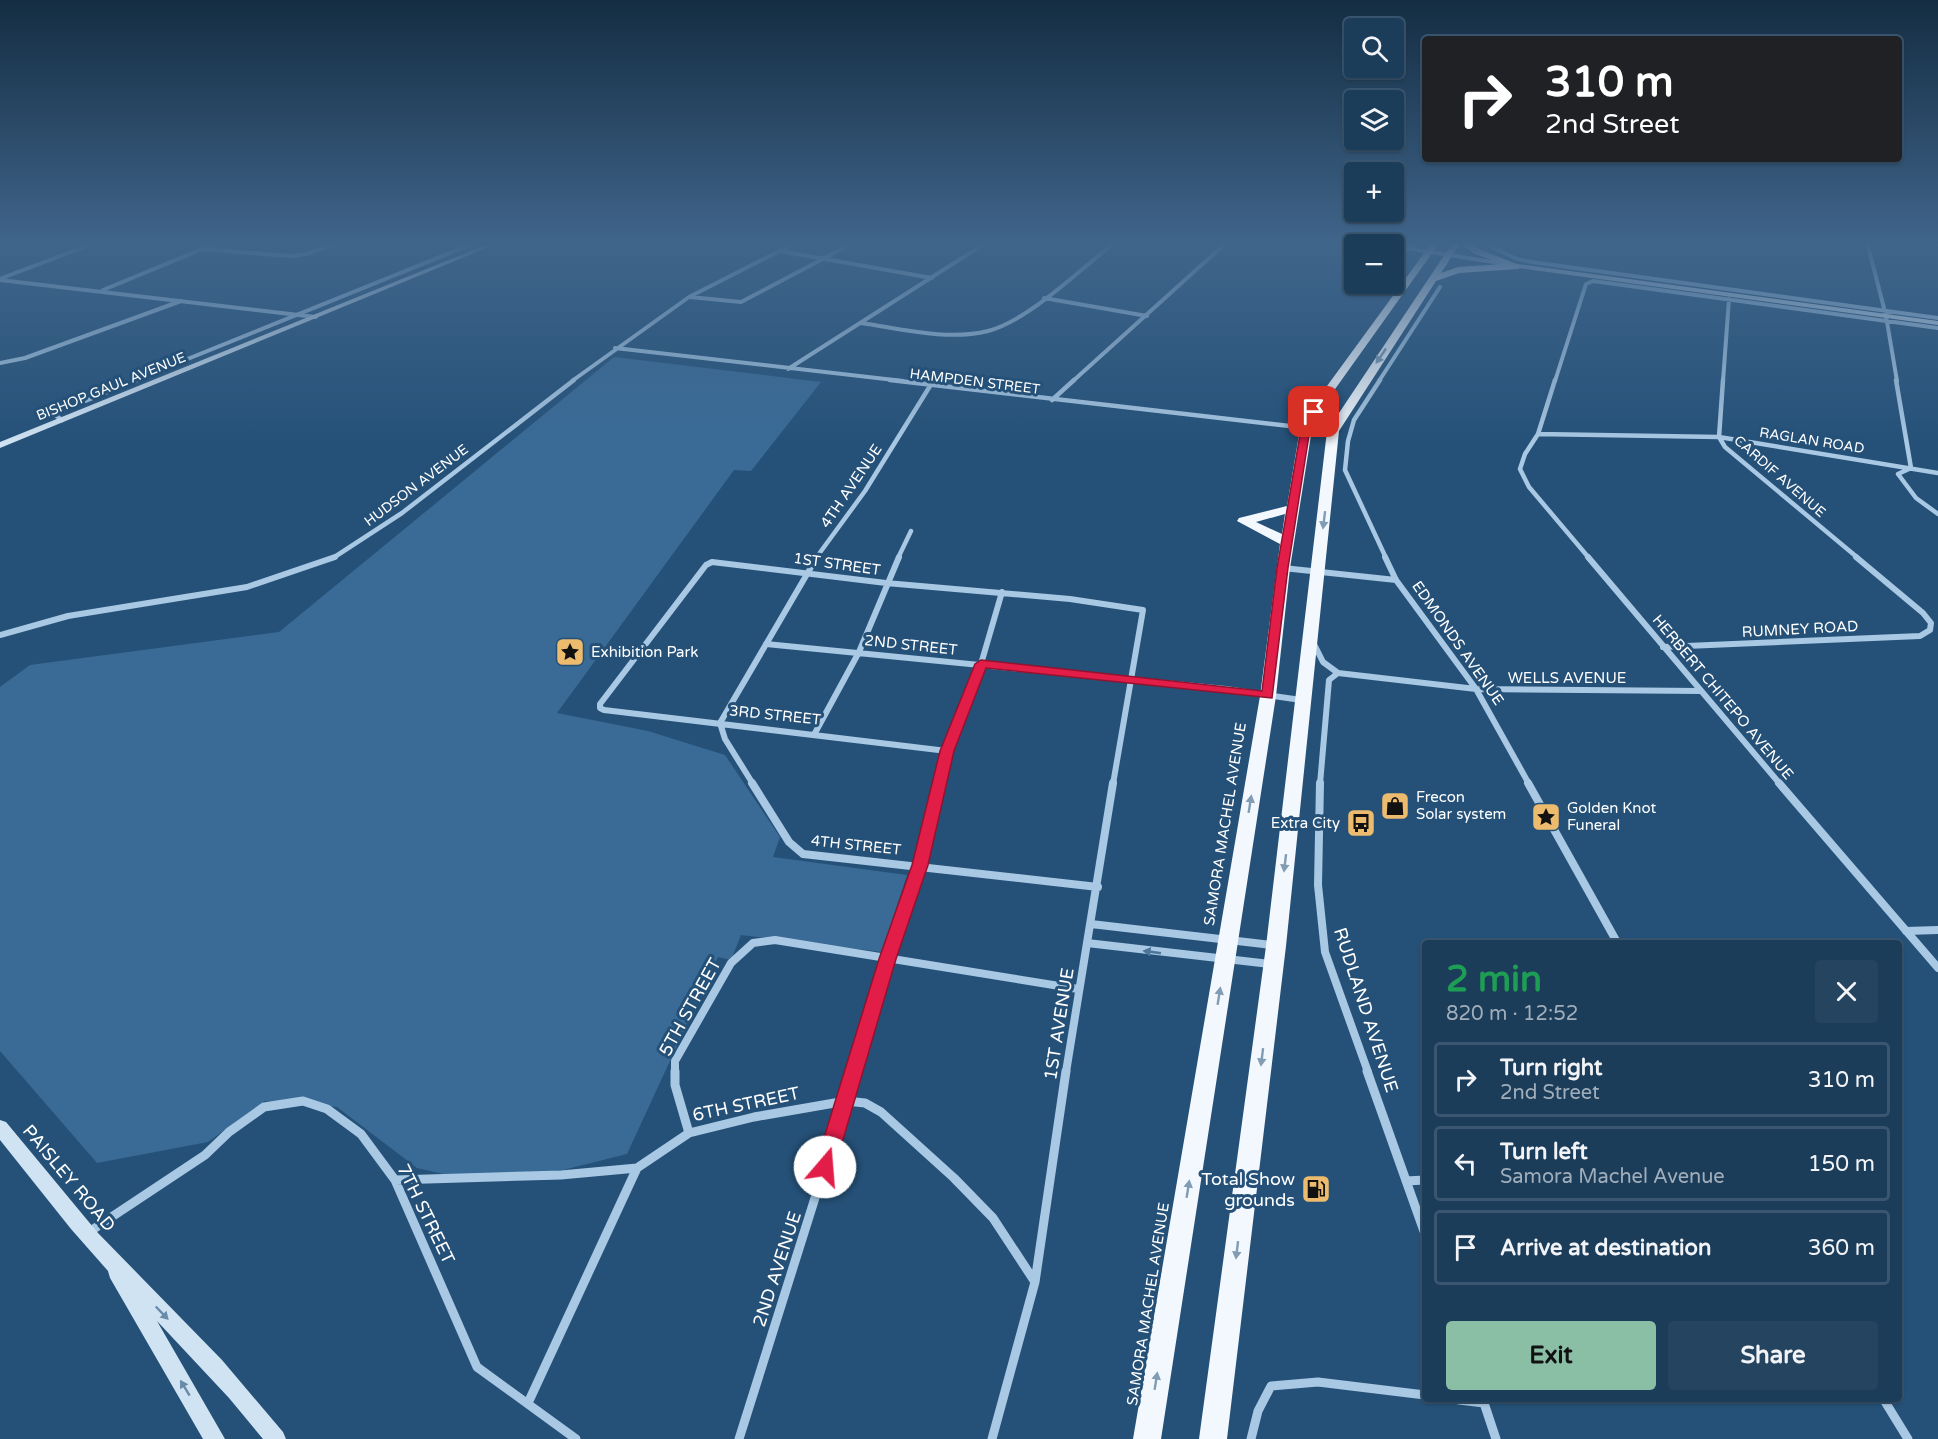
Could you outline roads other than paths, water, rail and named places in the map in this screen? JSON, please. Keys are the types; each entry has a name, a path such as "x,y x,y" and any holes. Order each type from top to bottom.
{"highway":[{"name":"SAMORA MACHEL AVENUE","path":"1147,1439 1268,696 1283,568 1306,429 1340,376 1395,309"},
{"path":"1213,1439 1274,955 1333,431 1406,309"},
{"path":"1287,542 1244,521 1293,508"}],"main road":[{"name":"BISHOP GAUL AVENUE","path":"0,445 335,309"},
{"path":"1835,309 1938,323"},
{"name":"PAISLEY ROAD","path":"0,1127 86,1234 107,1256"},
{"path":"107,1256 215,1439"},
{"path":"107,1256 252,1407 276,1439"}],"street":[{"path":"0,363 25,358 158,309"},
{"path":"253,309 316,317"},
{"path":"62,420 55,415 60,411 312,309"},
{"name":"HUDSON AVENUE","path":"0,635 68,616 247,587 330,560 402,513 615,348 671,309"},
{"path":"788,369 883,309"},
{"path":"861,323 953,334 990,331 1004,326 1028,309"},
{"path":"1108,309 1148,316"},
{"path":"1052,400 1155,309"},
{"name":"EDMONDS AVENUE","path":"1410,309 1354,420 1348,441 1345,470 1396,580 1476,689 1616,940"},
{"path":"1538,434 1578,309"},
{"name":"CARDIF AVENUE","path":"1728,309 1719,437 1725,447 1923,613 1931,623"},
{"path":"1822,309 1885,316 1938,318"},
{"path":"1840,309 1938,328"},
{"path":"1883,309 1911,468 1898,474 1903,484 1916,498 1938,514"},
{"name":"HAMPDEN STREET","path":"615,348 1333,431"},
{"name":"4TH AVENUE","path":"720,723 807,571 865,491 930,386"},
{"name":"RAGLAN ROAD","path":"1538,434 1719,437 1938,473"},
{"name":"HERBERT CHITEPO AVENUE","path":"1538,434 1525,454 1520,470 1529,487 1700,691 1938,968"},
{"path":"815,733 859,651 886,583 911,531"},
{"name":"1ST STREET","path":"600,708 600,704 706,565 721,561 886,583 1002,592 1143,610"},
{"path":"1283,568 1396,580"},
{"name":"2ND AVENUE","path":"740,1439 888,959 920,865 947,751 981,664 1002,592"},
{"name":"1ST AVENUE","path":"992,1439 1035,1282 1078,990 1098,886 1143,610"},
{"name":"RUMNEY ROAD","path":"1663,647 1920,636 1930,630 1931,623"},
{"path":"1311,638 1323,662 1338,673"},
{"name":"2ND STREET","path":"766,644 859,651 1304,701"},
{"name":"WELLS AVENUE","path":"1338,673 1476,689 1700,691"},
{"name":"RUDLAND AVENUE","path":"1338,673 1329,680 1316,876 1318,914 1325,952 1422,1226"},
{"name":"3RD STREET","path":"600,708 947,751"},
{"name":"4TH STREET","path":"720,723 725,738 795,850 803,854 1098,886"},
{"path":"1091,924 1226,951 1274,955"},
{"path":"1906,932 1938,930"},
{"name":"5TH STREET","path":"689,1133 675,1085 675,1062 731,963 753,943 776,940 1078,990"},
{"path":"1087,943 1274,955"},
{"name":"7TH STREET","path":"86,1234 205,1155 229,1132 264,1107 303,1101 327,1109 361,1134 395,1180 477,1367 576,1439"},
{"name":"6TH STREET","path":"395,1180 561,1175 637,1168 689,1133 754,1117 846,1101 866,1103 881,1112 954,1178 993,1218 1035,1282"},
{"path":"528,1403 637,1168"},
{"path":"1406,1181 1422,1180"},
{"path":"1251,1439 1252,1425 1260,1402 1271,1386 1318,1382 1422,1395"},
{"path":"1483,1402 1496,1439"},
{"path":"1885,1402 1908,1439"}],"place":[{"name":"Exhibition Park","path":"570,652"},
{"name":"Frecon Solar system","path":"1395,806"},
{"name":"Golden Knot Funeral","path":"1546,817"},
{"name":"Extra City","path":"1361,823"},
{"name":"Total Show grounds","path":"1316,1189"}]}
